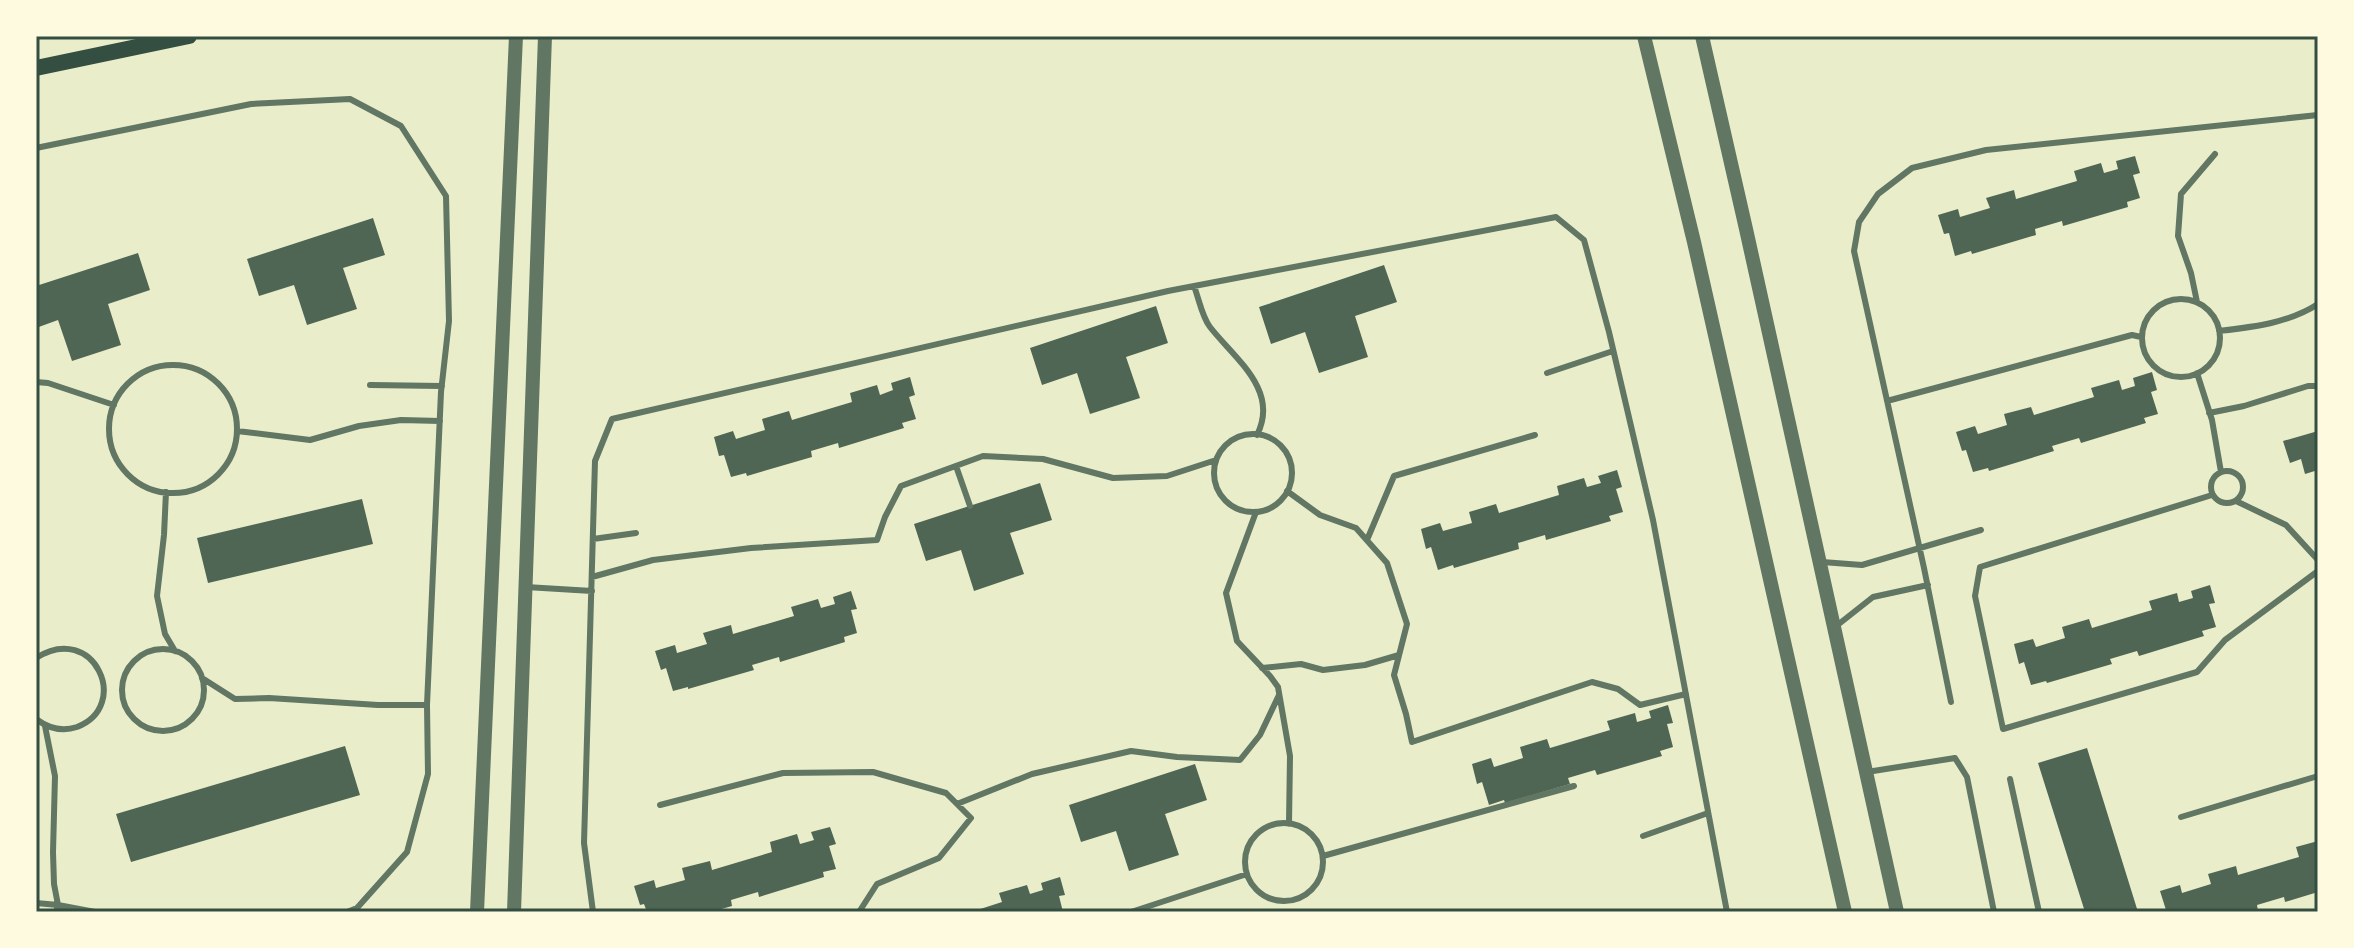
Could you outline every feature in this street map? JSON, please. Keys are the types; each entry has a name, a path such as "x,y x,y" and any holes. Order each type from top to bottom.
{"main road":[{"path":"36,68 189,36"}],"street":[{"path":"477,912 516,36"},
{"path":"514,912 545,36"},
{"path":"1644,36 1694,242 1845,912"},
{"path":"1702,36 1897,912"}],"lane":[{"path":"36,148 251,104 350,99 401,126 446,196 449,321 440,421 427,705 428,774 407,852 357,908 347,912"},
{"path":"1951,702 1854,251 1859,222 1878,194 1912,168 1986,150 2318,115"},
{"path":"2197,302 2178,236 2181,194 2215,154"},
{"path":"593,912 584,843 595,461 612,419 1194,286 1556,217 1584,240 1613,351 1653,520 1727,912"},
{"path":"1194,286 1207,325 1242,361 1262,396 1263,422 1257,435"},
{"path":"2172,300 2197,302 2208,309 2219,331 2215,356 2208,366 2197,373 2171,375 2159,370 2143,350 2141,337 2144,324 2161,304 2172,300"},
{"path":"2219,331 2258,326 2302,314 2318,304"},
{"path":"1887,401 2132,335 2141,337"},
{"path":"1547,373 1613,351"},
{"path":"174,365 194,368 212,378 226,393 234,411 237,431 233,451 223,469 208,482 188,491 166,492 145,487 127,474 114,456 109,435 111,413 120,393 136,377 154,368 174,365"},
{"path":"2197,373 2221,472"},
{"path":"36,382 48,383 114,405"},
{"path":"370,385 442,386"},
{"path":"2209,413 2244,406 2308,386 2318,386"},
{"path":"237,431 310,440 359,426 401,420 440,421"},
{"path":"1244,435 1257,435 1280,445 1291,467 1291,480 1280,502 1269,509 1243,511 1231,506 1215,485 1216,460 1223,448 1233,440 1244,435"},
{"path":"1367,540 1394,476 1535,435"},
{"path":"592,577 653,560 751,548 877,540 901,486 983,456 1043,459 1113,478 1167,476 1216,460"},
{"path":"956,466 970,506"},
{"path":"2236,501 2242,493 2243,482 2232,471 2221,472 2213,479 2212,495 2220,502 2236,501 2286,525 2318,560"},
{"path":"1287,491 1320,515 1356,528 1387,563 1407,624 1394,675 1412,742 1592,682 1618,689 1640,705 1686,694"},
{"path":"166,492 157,596 165,634 175,651"},
{"path":"2212,495 1980,567 1975,596 2003,729 2197,672 2225,640 2318,571"},
{"path":"1256,512 1226,593 1237,641 1278,687 1290,756 1289,824"},
{"path":"1820,562 1862,565 1981,530"},
{"path":"593,539 636,533"},
{"path":"1834,628 1873,597 1928,585"},
{"path":"526,587 592,591"},
{"path":"36,658 48,650 62,647 84,653 92,659 102,676 103,696 95,715 85,724 72,729 45,726 36,719"},
{"path":"161,649 175,651 191,661 202,678 204,691 194,716 184,725 171,730 158,731 145,727 126,708 122,695 122,682 127,669 136,659 161,649"},
{"path":"1262,668 1301,664 1323,670 1365,665 1399,655"},
{"path":"202,678 235,699 427,705"},
{"path":"103,696 122,695"},
{"path":"957,804 1032,774 1131,751 1240,760 1260,735 1279,695"},
{"path":"45,726 55,776 53,852 57,909"},
{"path":"1866,772 1955,758 1967,777 1994,912"},
{"path":"660,805 783,773 873,772 946,793 971,818 939,858 877,884 859,912"},
{"path":"2181,817 2318,776"},
{"path":"2010,779 2039,912"},
{"path":"1323,856 1574,786"},
{"path":"1643,836 1708,813"},
{"path":"1276,824 1301,827 1319,844 1323,856 1319,881 1311,891 1287,901 1263,895 1253,886 1245,861 1247,849 1254,838 1276,824"},
{"path":"1131,912 1247,874"},
{"path":"36,903 57,909 95,912"}],"building":[{"path":"2135,156 2140,173 2133,175 2140,198 2127,202 2128,207 2063,226 2062,221 2035,229 2036,235 1972,254 1971,251 1955,256 1949,233 1944,234 1938,215 1958,209 1960,217 1990,208 1986,198 2014,190 2016,199 2077,181 2074,171 2101,163 2104,173 2118,169 2116,161"},
{"path":"373,218 385,255 343,268 357,309 307,325 294,285 259,296 247,259"},
{"path":"138,253 150,290 108,304 121,345 72,361 58,320 36,328 36,286"},
{"path":"1384,265 1397,302 1355,316 1368,357 1319,373 1305,332 1271,344 1259,307"},
{"path":"1156,306 1168,343 1126,357 1140,398 1090,414 1077,373 1042,385 1030,348"},
{"path":"2152,372 2157,390 2151,392 2158,414 2144,418 2146,423 2081,443 2079,438 2052,446 2054,451 1989,471 1988,468 1973,472 1966,450 1962,451 1956,432 1975,426 1978,434 2007,425 2004,414 2031,407 2034,415 2094,397 2091,388 2119,380 2122,390 2135,386 2133,378"},
{"path":"910,377 915,395 909,397 916,419 902,423 904,428 839,448 838,443 811,451 812,457 747,476 746,473 731,477 724,455 719,456 714,437 733,431 736,439 765,430 762,419 789,411 792,420 852,402 850,393 877,385 880,395 893,390 891,383"},
{"path":"2318,431 2318,470 2305,474 2301,459 2290,463 2283,441"},
{"path":"1617,470 1622,487 1616,489 1623,512 1609,516 1611,521 1546,540 1545,535 1518,543 1519,549 1454,568 1453,565 1438,570 1431,547 1426,549 1421,529 1440,523 1443,531 1472,523 1469,512 1496,504 1499,513 1559,495 1557,486 1584,478 1587,487 1601,483 1598,476"},
{"path":"1040,483 1052,520 1010,533 1024,574 974,591 961,550 926,561 914,524"},
{"path":"362,499 373,544 208,583 197,538"},
{"path":"2210,585 2215,603 2209,604 2216,627 2202,631 2204,636 2139,656 2137,651 2110,659 2112,664 2047,683 2031,685 2024,662 2019,664 2014,644 2033,639 2036,647 2065,638 2062,627 2089,619 2092,628 2152,610 2149,601 2177,593 2179,602 2193,598 2191,591"},
{"path":"851,591 857,609 851,610 857,633 844,637 845,642 780,662 779,657 752,665 754,670 688,689 673,691 666,668 661,670 655,651 675,645 677,653 707,644 703,633 731,625 733,634 794,616 791,607 818,599 821,608 835,604 833,597"},
{"path":"1668,705 1673,723 1667,724 1673,747 1660,751 1662,756 1597,775 1595,770 1568,778 1570,784 1505,803 1504,800 1489,805 1482,782 1477,784 1472,764 1491,758 1494,767 1523,758 1520,747 1547,739 1550,748 1610,730 1607,721 1635,713 1637,722 1651,718 1649,711"},
{"path":"345,746 360,795 131,862 116,814"},
{"path":"2087,748 2138,912 2085,912 2038,763"},
{"path":"1195,764 1207,800 1165,814 1179,855 1129,871 1116,831 1081,842 1069,805"},
{"path":"830,827 836,844 829,846 836,869 823,872 824,877 759,897 758,892 731,900 732,906 711,912 647,912 644,904 640,905 634,886 654,880 656,888 685,880 682,868 710,861 712,870 772,852 770,842 797,834 800,844 814,840 811,832"},
{"path":"2318,841 2318,892 2285,902 2284,897 2257,905 2258,911 2254,912 2166,910 2160,891 2180,885 2182,893 2211,884 2208,874 2236,866 2238,875 2299,857 2296,847"},
{"path":"1060,877 1065,895 1059,896 1063,912 971,912 1002,902 999,893 1027,885 1030,894 1043,890 1041,883"}]}
